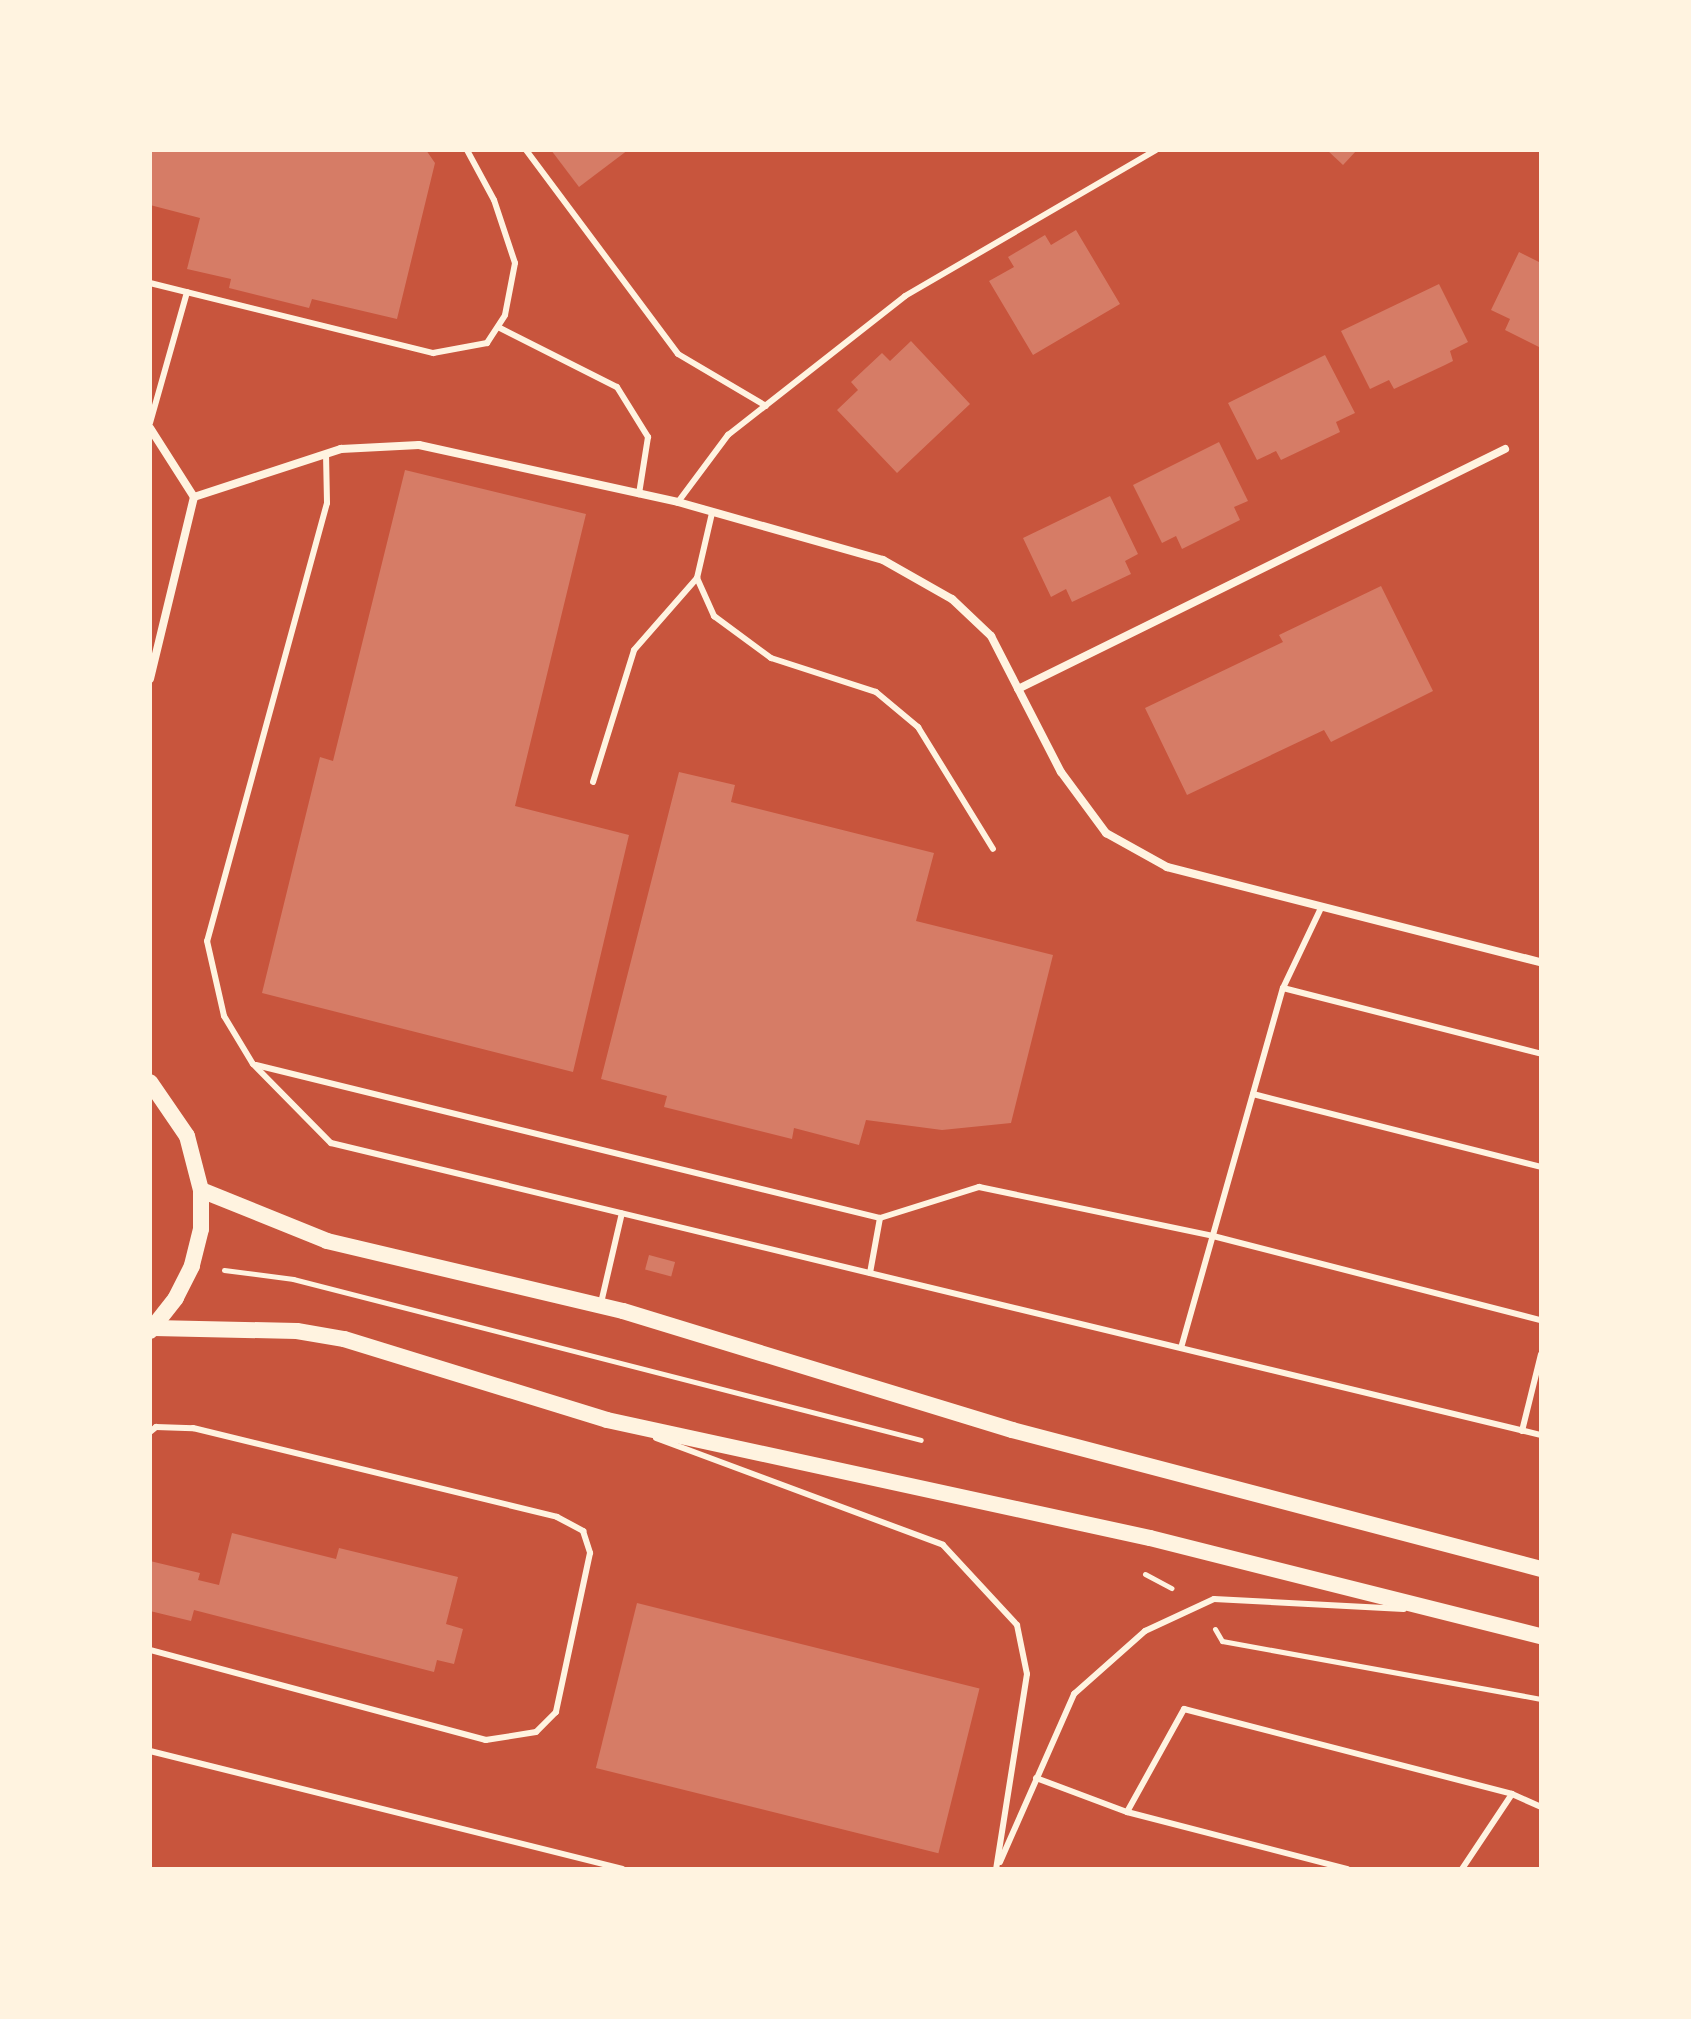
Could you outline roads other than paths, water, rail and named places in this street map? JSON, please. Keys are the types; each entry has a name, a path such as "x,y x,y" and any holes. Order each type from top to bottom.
{"main road":[{"path":"150,1082 187,1136 201,1190 201,1229 192,1266 152,1330"},
{"path":"201,1190 327,1241 600,1306 1012,1430 1541,1569"},
{"path":"152,1330 297,1331 344,1339 607,1420 1150,1538 1541,1636"}],"street":[{"path":"150,426 194,497 150,679"},
{"path":"194,497 326,454 419,445 678,502 883,560 952,599 991,636 1061,772 1106,833 1167,867 1541,962"},
{"path":"1018,689 1505,449"}],"lane":[{"path":"150,283 433,353 487,343 498,327 515,263 494,200 467,150"},
{"path":"526,150 678,354 766,406"},
{"path":"678,502 728,435 905,296 1156,150"},
{"path":"150,426 187,292"},
{"path":"498,327 617,387 648,437 639,494"},
{"path":"326,454 327,503 207,941 224,1016 253,1064 331,1143 1541,1435"},
{"path":"593,782 634,650 697,578 712,513"},
{"path":"697,578 714,616 771,658 876,692 918,727 993,849"},
{"path":"1181,1348 1283,988 1321,908"},
{"path":"1283,988 1541,1054"},
{"path":"253,1064 880,1218 979,1187 1213,1236 1541,1320"},
{"path":"1253,1094 1541,1167"},
{"path":"600,1306 622,1213"},
{"path":"870,1273 880,1218"},
{"path":"1522,1431 1541,1354"},
{"path":"607,1420 905,1526 943,1545 977,1576 1017,1625 1027,1674 996,1869"},
{"path":"150,1432 156,1427 193,1428 557,1517 583,1531 590,1553 556,1712 536,1732 486,1740 150,1650"},
{"path":"996,1869 1074,1694 1145,1631 1214,1599 1438,1610"},
{"path":"1127,1812 1184,1709 1512,1794 1541,1807"},
{"path":"150,1751 623,1869"},
{"path":"1036,1778 1127,1812 1348,1869"},
{"path":"1462,1869 1512,1794"},
{"path":"1307,1869 1309,1859"}]}
